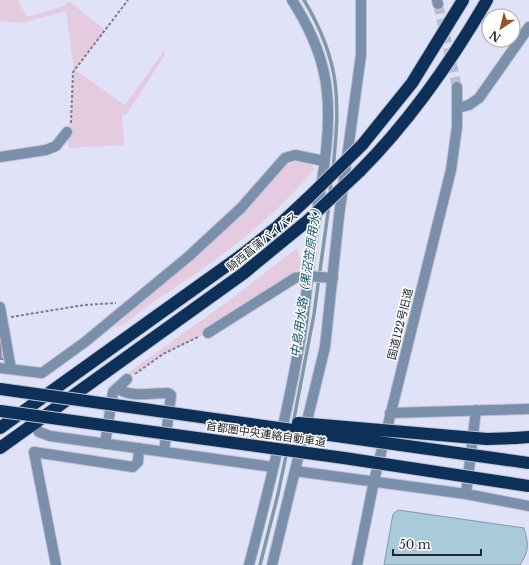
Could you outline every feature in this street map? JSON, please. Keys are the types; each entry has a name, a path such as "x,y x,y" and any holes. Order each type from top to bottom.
{"highway":[{"name":"騎西菖蒲バイパス","path":"0,428 243,254 277,227 310,197 362,145 412,83 463,0"},
{"name":"騎西菖蒲バイパス","path":"0,448 244,273 306,222 359,172 389,140 435,82 487,0"},
{"name":"首都圏中央連絡自動車道","path":"0,389 529,463"},
{"name":"首都圏中央連絡自動車道","path":"0,410 344,458 529,486"},
{"path":"179,414 487,439 529,437"}],"street":[{"path":"249,565 273,467 299,348 324,161 328,107 325,76 311,32 292,0"},
{"path":"272,565 325,346 330,278 362,55 361,0"},
{"path":"458,108 469,106 479,98 529,27"},
{"name":"国道122号旧道","path":"357,565 374,481 390,413 451,170 455,147 458,108 457,87"},
{"path":"0,157 46,150 56,146 67,132"},
{"path":"0,368 42,373 85,342 188,257 242,208 285,158 295,154 324,161"},
{"path":"208,333 295,278 309,276 330,278"},
{"path":"0,307 11,369"},
{"path":"105,444 113,392 127,379"},
{"path":"117,388 131,394 168,393 171,395 164,452"},
{"path":"390,413 529,409"},
{"path":"466,494 476,410"},
{"path":"34,424 39,432 50,436 273,467"},
{"path":"56,565 34,452 133,467 138,462 139,448"},
{"path":"295,471 466,494 529,506"}],"path":[{"path":"67,132 72,117 73,72 128,0"},
{"path":"2,319 49,310 106,303 119,303 127,308"},
{"path":"127,379 163,354 208,333"}],"shaded area":[{"path":"0,0 18,0 27,17 64,6 69,1 105,30 75,70 125,105 164,51 165,55 126,115 122,116 124,145 69,148 67,132 72,117 74,70 66,11 22,23 0,21"},
{"path":"297,161 312,165 314,169 278,208 215,260 149,305 127,322 113,328 247,210 287,164"},
{"path":"297,248 302,266 300,269 206,328 208,333 163,354 127,379 125,377 107,389 227,302"}],"water":[{"path":"398,510 524,528 527,539 527,551 520,565 384,565 393,514"}],"pier":[{"path":"523,453 529,454 529,484 517,481"}],"building":[{"path":"0,343 2,343 5,360 0,359"}],"waterway":[{"name":"中島用水路（黒沼笠原用水）","path":"304,0 325,43 335,82 337,122 333,169"},
{"name":"中島用水路（黒沼笠原用水）","path":"330,195 331,179"},
{"name":"中島用水路（黒沼笠原用水）","path":"293,424 314,314 329,205"},
{"name":"中島用水路（黒沼笠原用水）","path":"260,565 278,494 291,432"}],"tunnel":[{"path":"438,4 457,87"}]}
